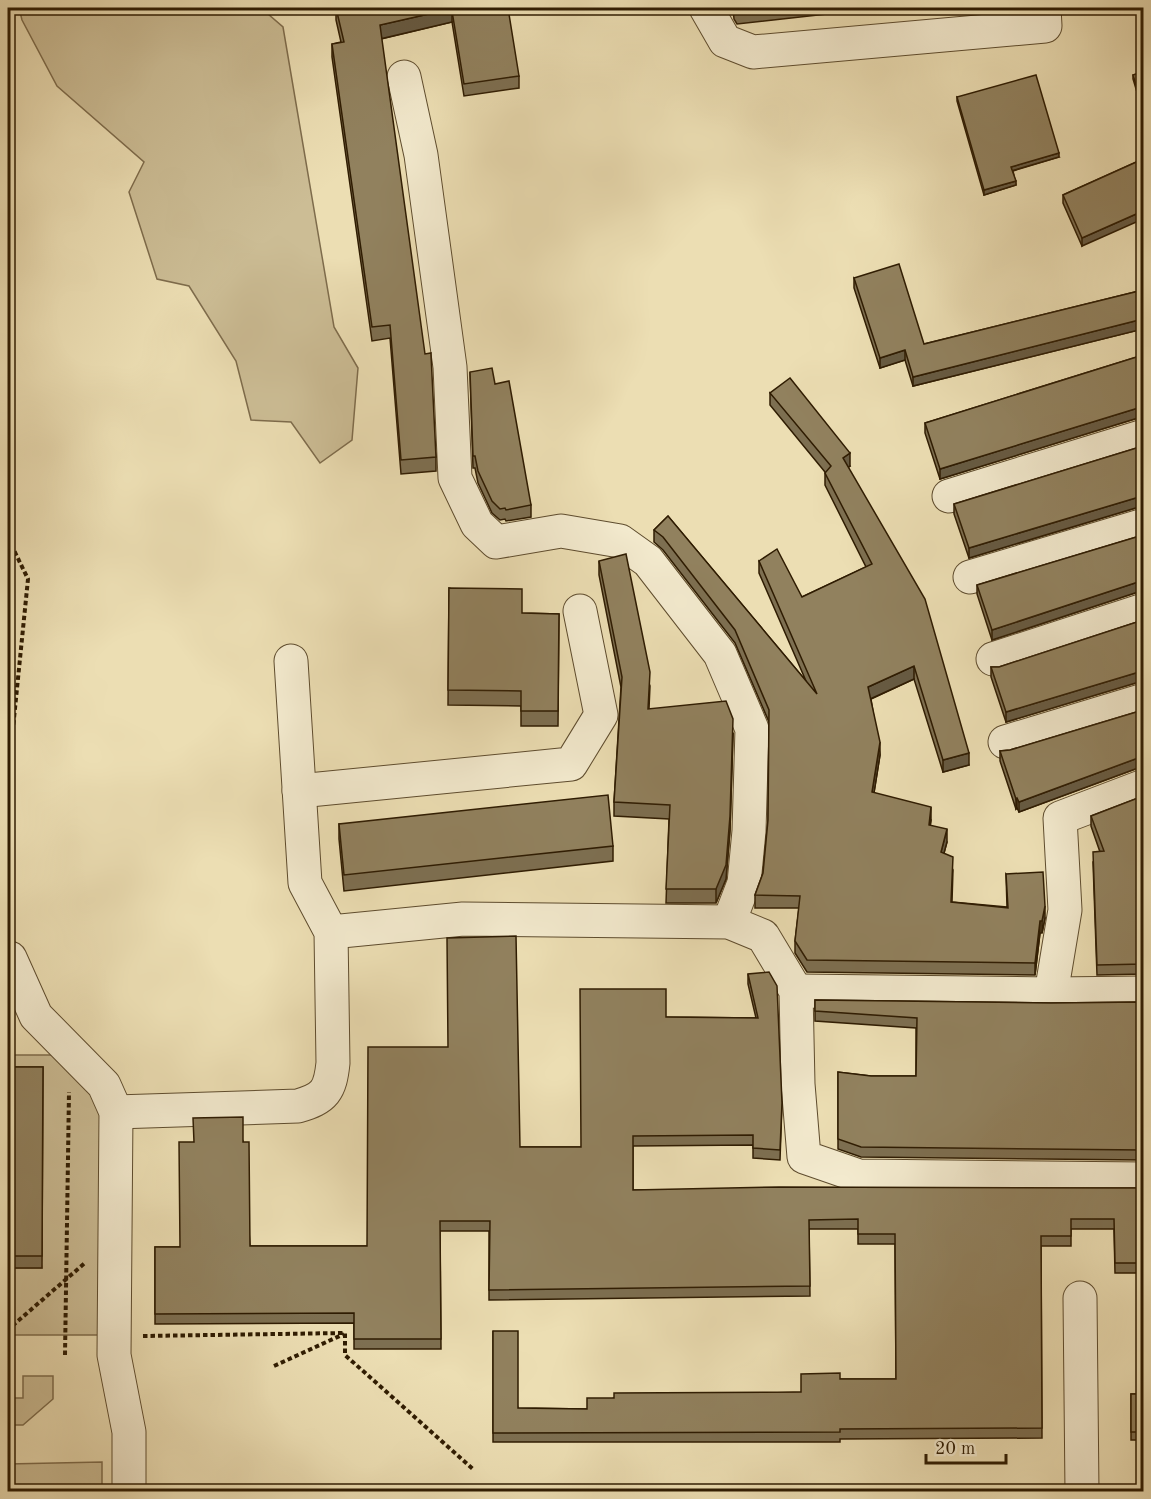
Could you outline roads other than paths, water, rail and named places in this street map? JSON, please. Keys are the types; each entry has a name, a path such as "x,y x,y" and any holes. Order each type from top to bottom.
{"lane":[{"path":"706,8 725,41 753,52 1045,26 1044,8"},
{"path":"404,77 421,155 450,367 455,478 477,524 496,542 561,531 620,541 648,561 720,654 752,729 749,831 744,883 729,922"},
{"path":"949,496 1143,436"},
{"path":"970,577 1143,525"},
{"path":"993,659 1143,610"},
{"path":"299,790 571,764 601,715 580,612"},
{"path":"117,1112 298,1106 312,1102 325,1094 331,1080 333,1063 331,932 305,883 291,661"},
{"path":"1005,742 1143,700"},
{"path":"1051,994 1065,910 1060,818 1143,786"},
{"path":"331,932 462,919 729,922 763,936 796,991 798,1084 804,1157 859,1176 1143,1179"},
{"path":"9,958 36,1016 104,1085 117,1112 114,1355 129,1432 129,1491"},
{"path":"796,991 1143,993"},
{"path":"1080,1298 1082,1491"}]}
